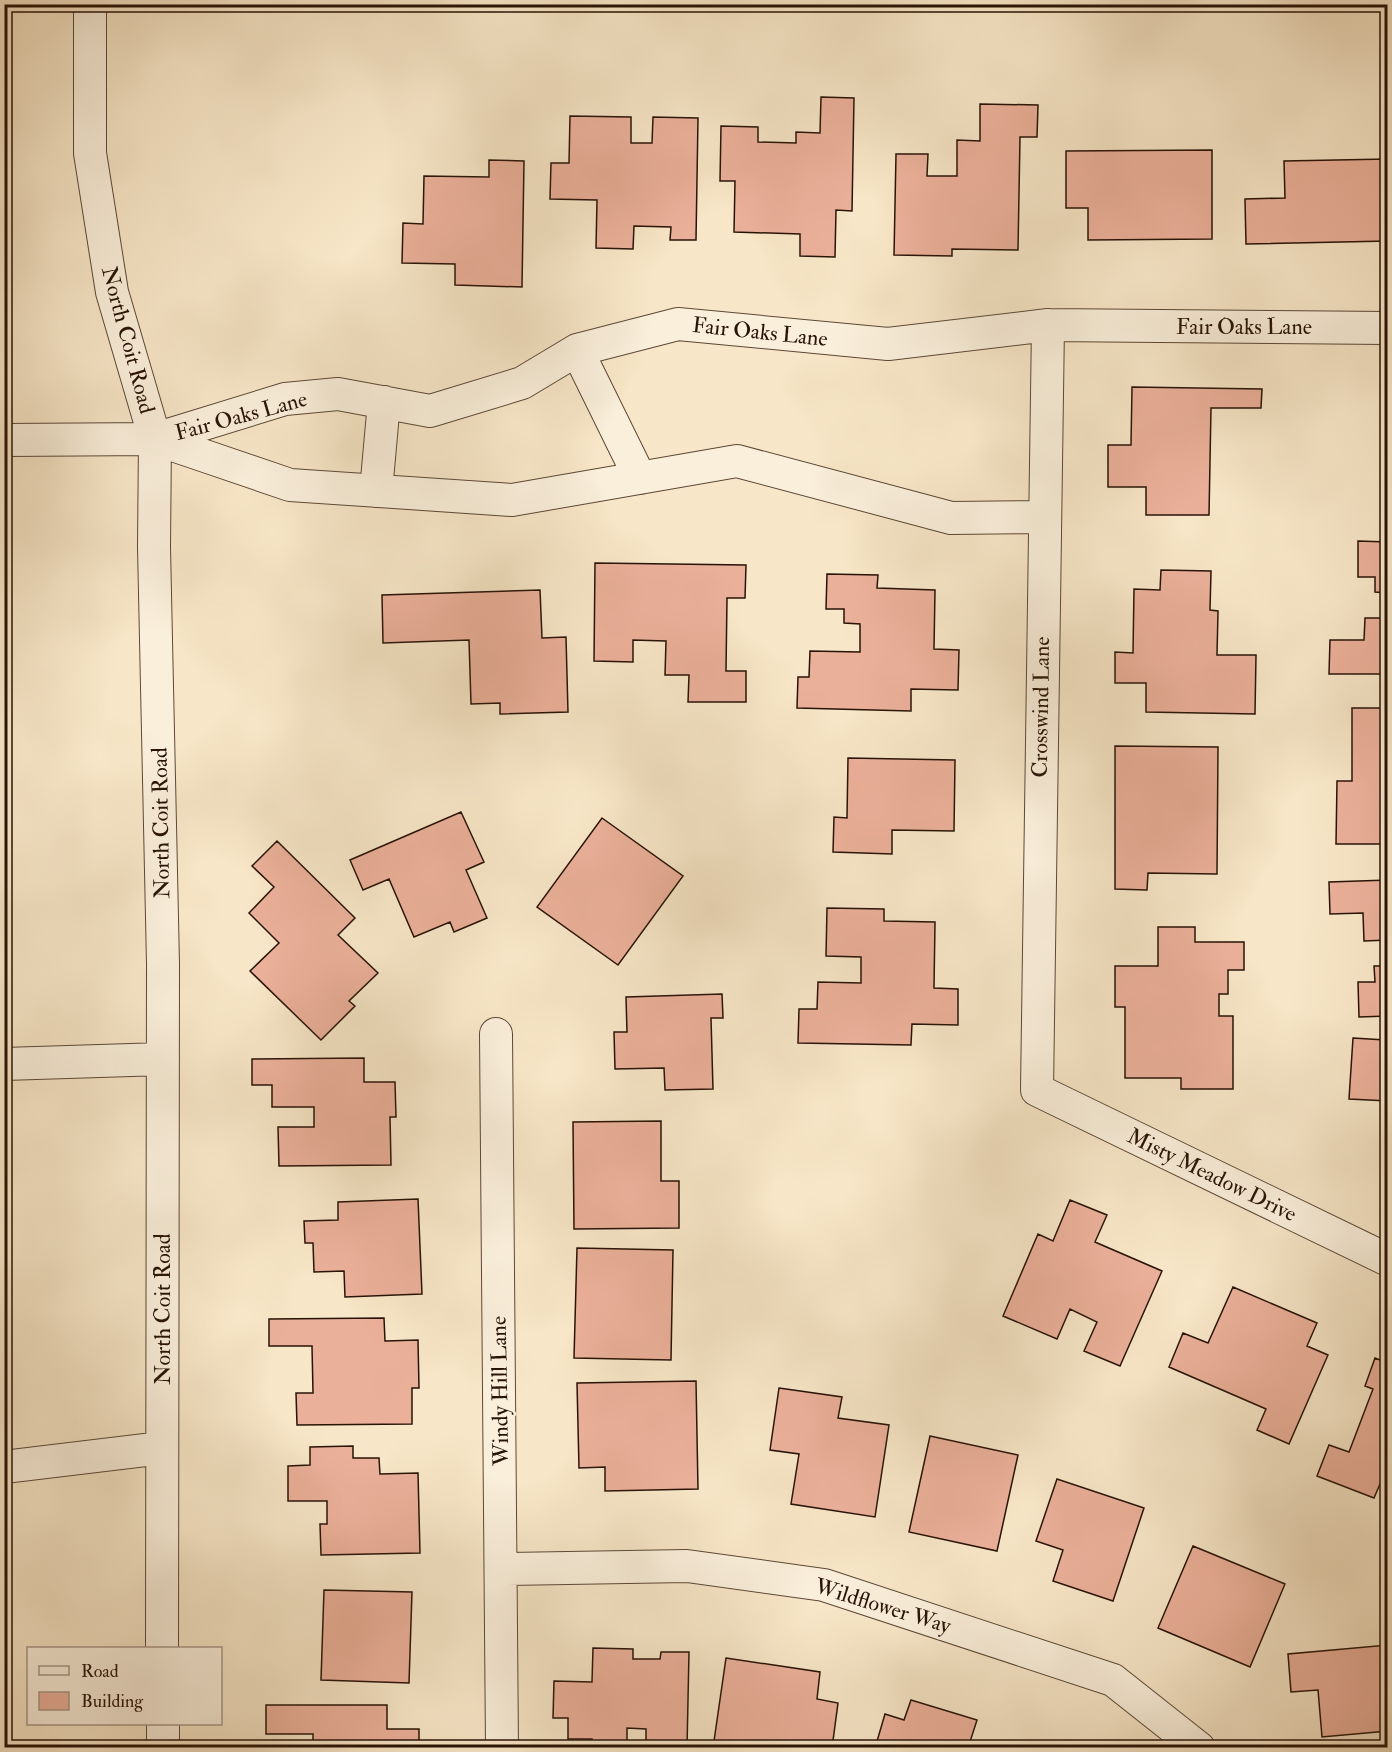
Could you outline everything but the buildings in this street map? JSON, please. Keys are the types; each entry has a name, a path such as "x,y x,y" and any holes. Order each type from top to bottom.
{"street":[{"name":"North Coit Road","path":"90,4 90,153 112,292 155,439 154,547 162,830 162,1647"},
{"name":"Fair Oaks Lane","path":"4,440 155,439 285,399 338,394 430,411 522,383 577,350 678,324 888,344 1048,325 1388,328"},
{"name":"Crosswind Lane","path":"1037,1090 1043,518 1048,325"},
{"path":"577,350 640,478"},
{"path":"376,491 384,402"},
{"name":"Fair Oaks Lane","path":"155,439 290,484 512,500 737,461 951,518 1043,518"},
{"name":"Windy Hill Lane","path":"496,1034 502,1748"},
{"path":"4,1064 163,1059"},
{"name":"Misty Meadow Drive","path":"1037,1090 1388,1260"},
{"path":"4,1467 162,1448"},
{"name":"Wildflower Way","path":"502,1569 687,1566 824,1585 1113,1680 1199,1748"},
{"path":"163,1725 163,1748"}]}
